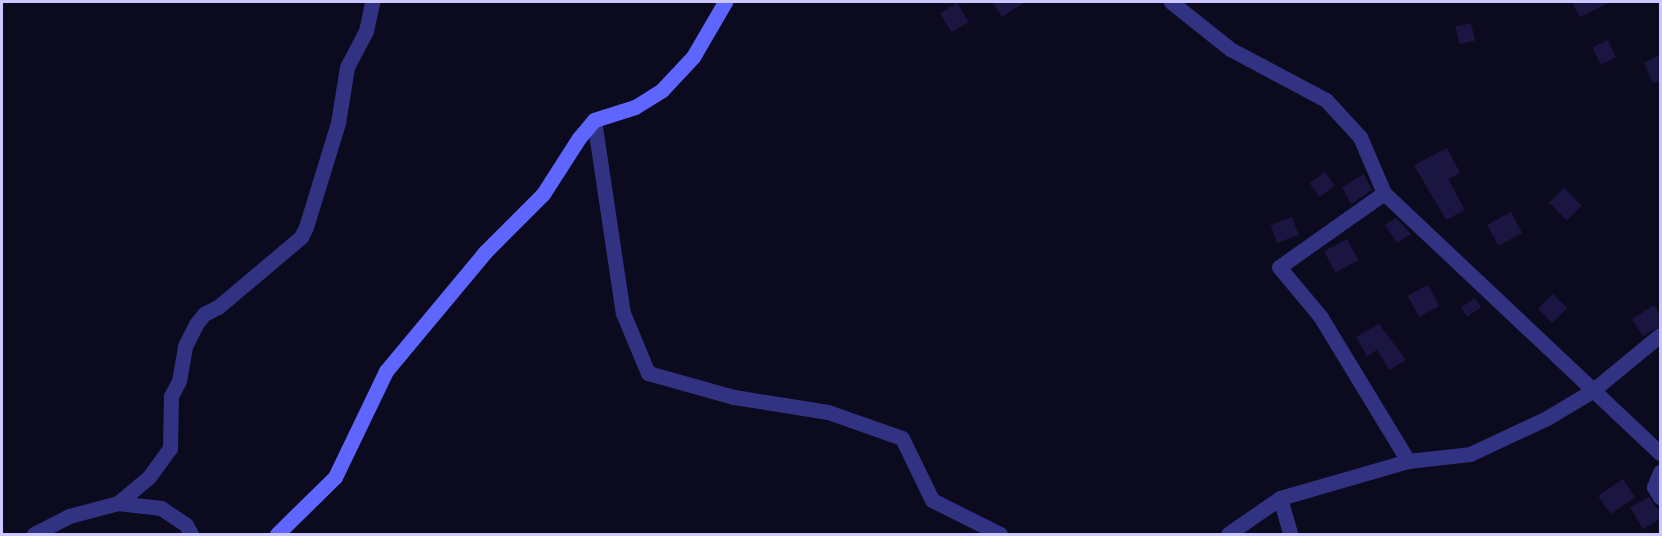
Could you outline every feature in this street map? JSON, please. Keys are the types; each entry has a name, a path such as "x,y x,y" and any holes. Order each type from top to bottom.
{"street":[{"path":"118,503 149,477 170,448 171,396 179,381 185,346 196,324 204,314 218,307 301,237 338,123 348,67 366,31 372,2"},
{"path":"278,534 335,477 386,370 485,252 543,194 594,120 635,107 662,90 693,57 725,2"},
{"path":"1171,2 1230,49 1326,100 1360,137 1384,193 1660,453"},
{"path":"594,120 623,313 648,373 734,397 828,412 902,438 932,500 1000,534"},
{"path":"1384,193 1279,267 1320,316 1408,461"},
{"path":"1228,534 1280,498 1408,461 1470,454 1547,418 1592,391 1660,335"},
{"path":"1660,472 1654,487 1660,497"},
{"path":"1280,498 1290,534"},
{"path":"34,534 69,516 118,503 161,508 186,525 191,534"}],"building":[{"path":"992,2 1025,2 1002,17"},
{"path":"1572,2 1610,2 1580,17"},
{"path":"957,3 969,22 952,32 940,14"},
{"path":"1471,23 1475,41 1459,44 1455,27"},
{"path":"1608,40 1616,57 1601,64 1593,47"},
{"path":"1660,55 1660,80 1653,83 1644,63"},
{"path":"1447,148 1460,173 1448,179 1465,210 1446,220 1414,165"},
{"path":"1325,172 1335,186 1320,197 1310,183"},
{"path":"1364,174 1372,190 1351,204 1342,187"},
{"path":"1564,188 1582,206 1567,221 1549,203"},
{"path":"1511,212 1522,233 1498,246 1487,225"},
{"path":"1292,217 1299,235 1277,243 1271,225"},
{"path":"1396,218 1411,234 1397,243 1385,225"},
{"path":"1347,239 1358,260 1335,272 1324,251"},
{"path":"1428,285 1439,306 1419,317 1408,296"},
{"path":"1553,294 1567,308 1552,323 1538,309"},
{"path":"1475,298 1481,307 1467,317 1461,308"},
{"path":"1654,305 1660,316 1660,326 1643,336 1632,319"},
{"path":"1379,324 1406,360 1389,370 1377,350 1367,356 1356,337"},
{"path":"1623,479 1635,497 1610,514 1598,496"},
{"path":"1649,497 1660,512 1660,519 1643,529 1630,507"}]}
